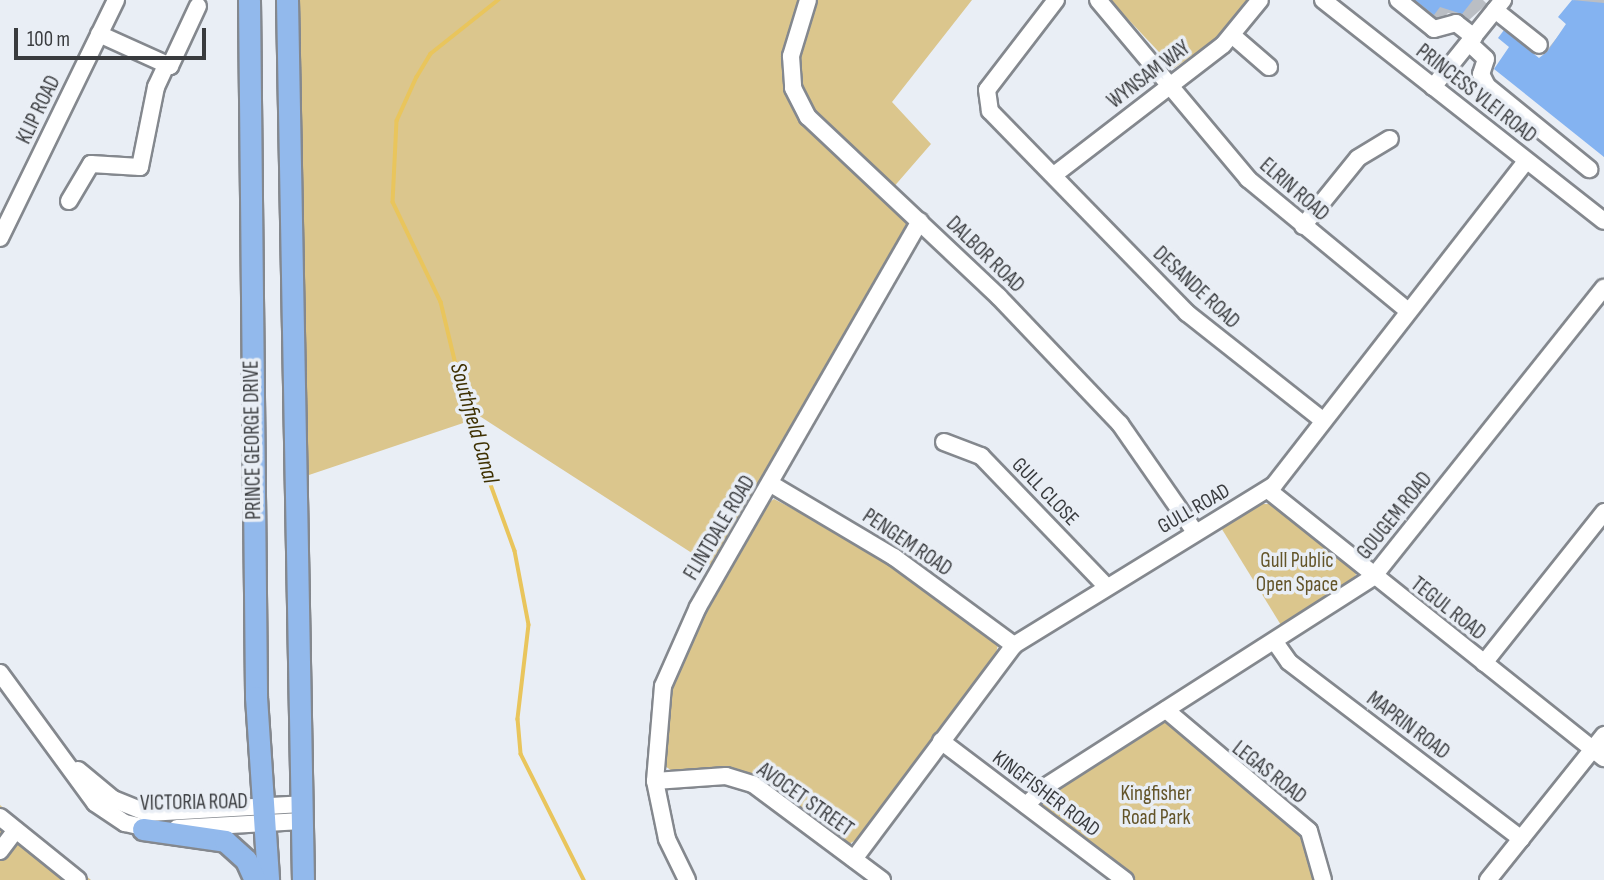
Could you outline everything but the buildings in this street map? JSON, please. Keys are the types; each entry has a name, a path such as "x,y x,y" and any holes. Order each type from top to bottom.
{"main road":[{"name":"PRINCE GEORGE DRIVE","path":"249,0 263,815 268,880"},
{"name":"PRINCE GEORGE DRIVE","path":"287,0 303,880"},
{"path":"143,829 225,841 246,860 256,880"}],"street":[{"name":"KLIP ROAD","path":"0,238 116,0"},
{"name":"DALBOR ROAD","path":"808,0 791,56 797,97 825,137 920,221 1139,444 1195,532"},
{"name":"DESANDE ROAD","path":"1056,0 986,90 986,101 1200,325 1321,419"},
{"name":"ELRIN ROAD","path":"1098,0 1173,84 1248,180 1408,310"},
{"name":"WYNSAM WAY","path":"1054,175 1232,35 1260,0"},
{"name":"PRINCESS VLEI ROAD","path":"1323,0 1604,222"},
{"path":"1398,0 1434,29 1456,23 1486,59 1481,75 1487,86 1589,169"},
{"path":"1433,87 1499,5 1539,45"},
{"path":"69,201 96,162 140,167 156,88 198,6"},
{"path":"99,34 166,66"},
{"path":"1232,35 1269,66"},
{"path":"1303,226 1358,158 1390,139"},
{"name":"GULL ROAD","path":"854,859 1014,645 1105,585 1268,490 1321,419 1526,161"},
{"name":"FLINTDALE ROAD","path":"687,880 667,839 655,781 663,686 678,646 920,221"},
{"name":"GOUGEM ROAD","path":"1026,806 1166,710 1373,577 1604,288"},
{"name":"GULL CLOSE","path":"944,442 981,456 1105,585"},
{"name":"PENGEM ROAD","path":"771,484 894,557 1014,645"},
{"name":"TEGUL ROAD","path":"1268,490 1373,577 1598,753"},
{"path":"1484,663 1604,512"},
{"name":"MAPRIN ROAD","path":"1275,642 1289,662 1521,839"},
{"name":"VICTORIA ROAD","path":"0,673 73,766 101,808 143,829 302,813"},
{"name":"LEGAS ROAD","path":"1166,710 1309,831 1323,880"},
{"path":"1488,880 1598,753 1604,735"},
{"name":"KINGFISHER ROAD","path":"941,741 1125,880"},
{"name":"VICTORIA ROAD","path":"73,766 113,799 148,813 263,815"},
{"name":"AVOCET STREET","path":"655,781 726,776 753,784 882,880"},
{"path":"0,817 78,880"},
{"path":"0,851 16,830"}],"green space":[{"path":"299,0 972,0 892,102 931,144 885,197 907,220 905,231 712,566 481,417 306,476"},
{"path":"1110,0 1250,0 1217,40 1174,68"},
{"path":"774,499 875,552 998,645 995,657 861,837 849,844 744,773 674,772 663,765 668,694 692,631 764,506"},
{"name":"Gull Public Open Space","path":"1256,504 1273,504 1356,573 1355,581 1284,630 1220,526"},
{"name":"Kingfisher Road Park","path":"1166,710 1309,831 1323,880 1125,880 1026,805"},
{"path":"0,805 91,880 0,880"}],"waterway":[{"name":"Southfield Canal","path":"499,0 431,54 417,77 397,121 393,202 441,302 473,435 515,551 529,625 518,719 521,754 584,880"}]}
